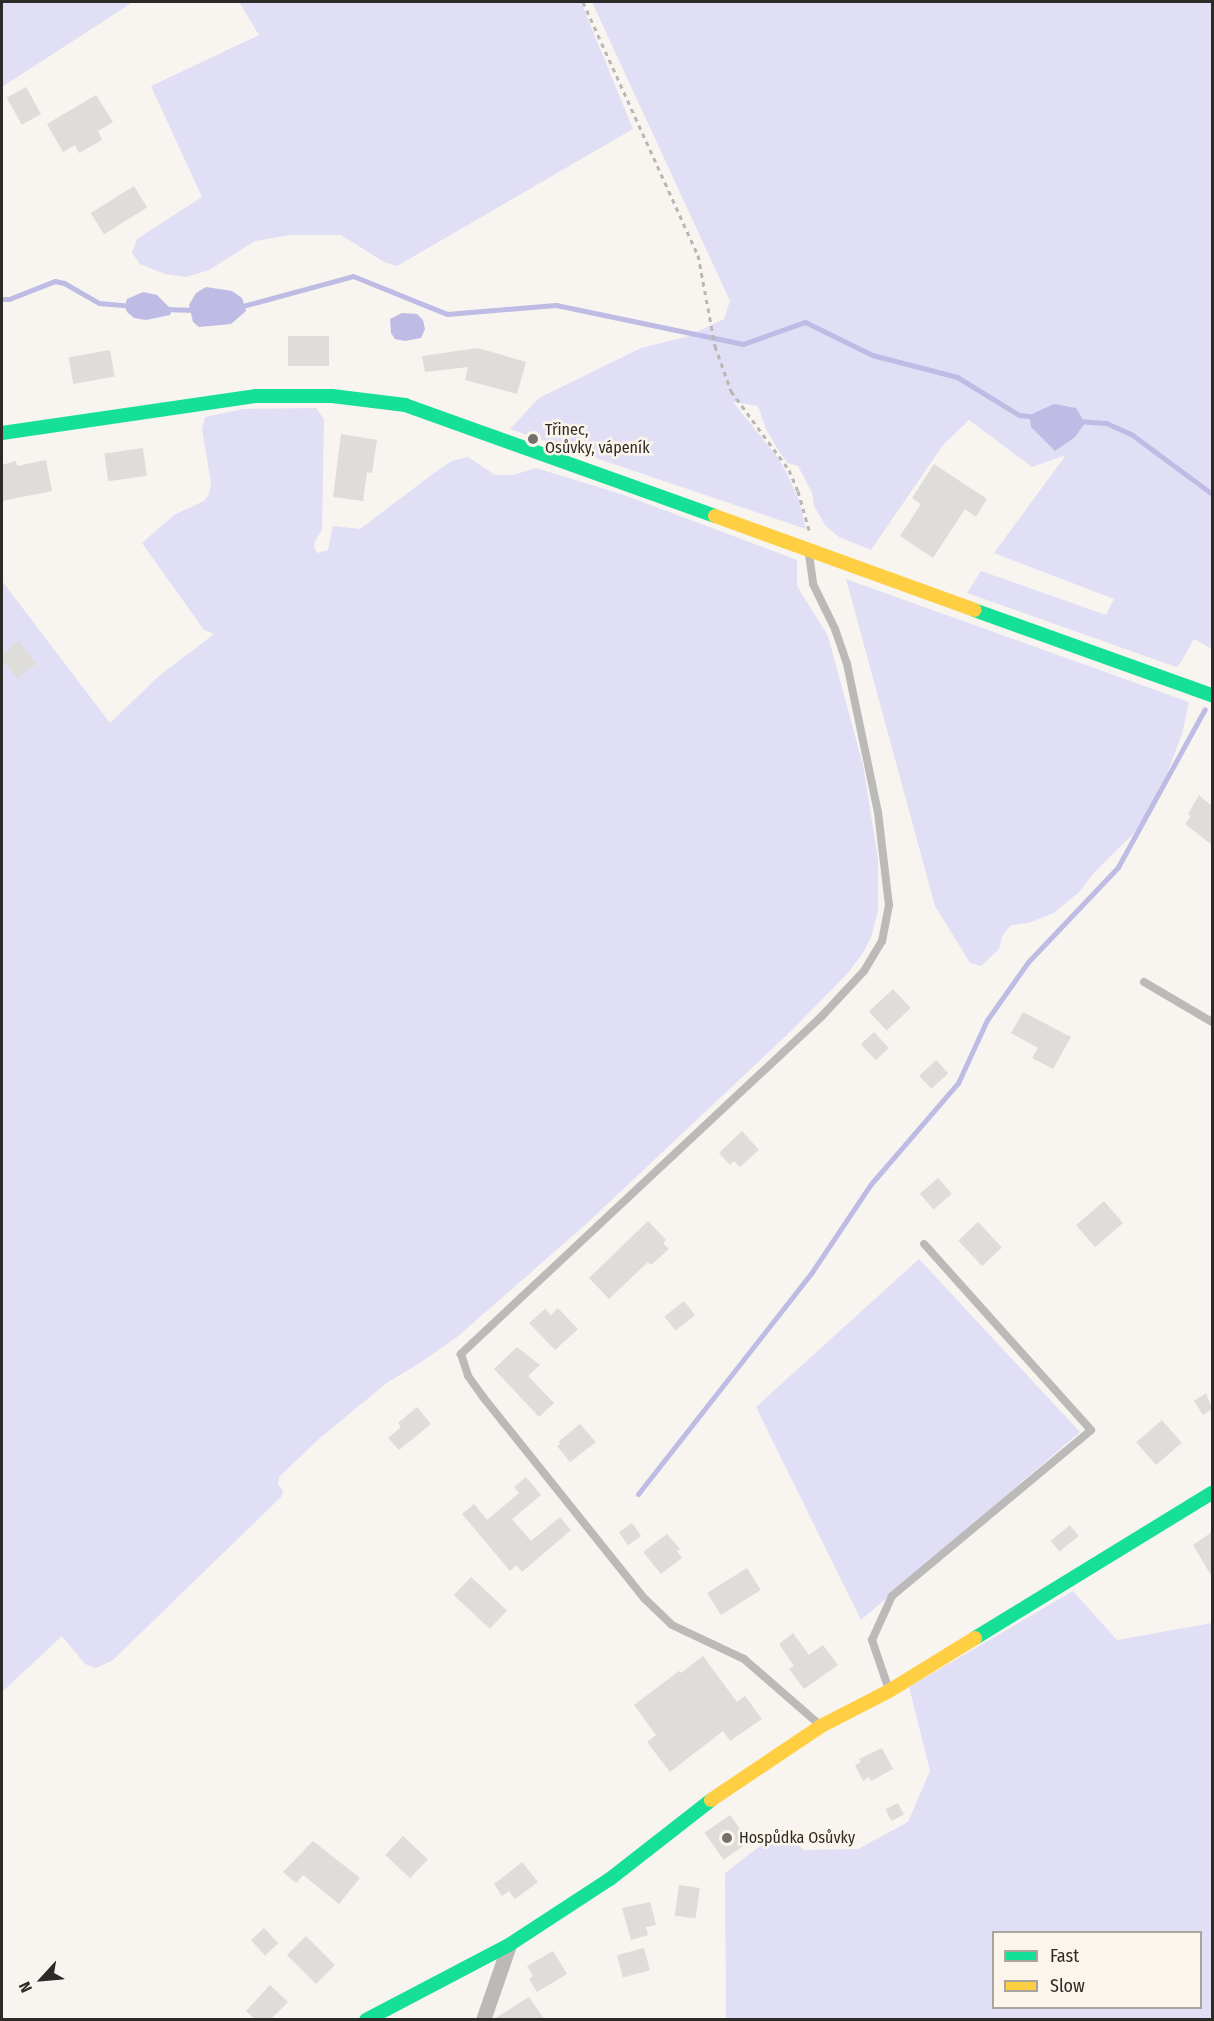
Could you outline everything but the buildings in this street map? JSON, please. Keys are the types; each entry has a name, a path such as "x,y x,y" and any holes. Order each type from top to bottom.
{"street":[{"path":"2,433 256,396 332,396 405,405 1212,695"},
{"path":"366,2019 509,1945 610,1879 728,1787 821,1726 889,1691 1212,1493"},
{"path":"483,2019 509,1945"}],"lane":[{"path":"809,549 813,584 847,664 878,812 889,905 882,941 864,971 822,1016 461,1354 468,1376 483,1397 645,1599 672,1625 744,1659 821,1726"},
{"path":"1143,982 1212,1022"},
{"path":"889,1691 872,1640 892,1596 1091,1430 924,1244"}],"path":[{"path":"583,2 698,255 715,345 731,391 789,470 807,519 810,533 809,549"}],"shaded area":[{"path":"2,2 133,2 2,87"},
{"path":"239,2 581,2 633,129 397,266 384,262 341,235 291,235 255,241 209,270 186,277 165,274 140,264 132,253 137,239 202,197 151,86 259,35"},
{"path":"592,2 1212,2 1212,649 1194,639 1176,667 967,593 981,571 1106,615 1114,599 994,553 1066,455 1032,467 969,420 943,445 871,550 839,537 825,525 814,506 812,493 798,466 788,463 780,453 766,429 758,406 733,402 778,458 799,500 806,529 510,429 539,398 641,348 686,337 724,319 730,301"},
{"path":"316,408 324,419 322,530 315,541 314,547 317,553 328,550 333,526 360,529 438,470 452,461 468,457 495,475 513,475 536,468 624,495 797,560 797,586 828,636 863,765 878,859 878,911 871,937 863,953 847,974 791,1031 585,1225 457,1337 388,1382 320,1438 279,1477 278,1484 283,1491 282,1496 113,1660 96,1668 85,1664 62,1636 2,1692 2,581 110,723 159,676 214,634 204,630 142,543 174,515 204,501 209,494 211,483 202,429 205,417 243,409"},
{"path":"846,579 1189,702 1182,734 1159,795 1144,823 1093,874 1079,892 1054,913 1028,923 1011,925 1002,936 999,949 981,966 970,963 935,906"},
{"path":"919,1259 1080,1432 861,1620 756,1407"},
{"path":"1073,1591 1117,1640 1212,1623 1212,2019 726,2019 725,1873 782,1829 804,1850 858,1849 908,1822 930,1771 909,1687"}],"water":[{"path":"206,287 232,291 242,298 246,311 231,324 199,327 193,322 189,305 196,293"},
{"path":"143,292 157,295 172,310 170,315 146,320 134,318 127,312 125,306 127,299"},
{"path":"402,313 417,314 423,320 425,329 421,338 405,341 395,339 391,333 390,319"},
{"path":"1054,404 1076,408 1085,423 1075,437 1055,451 1031,427 1030,418 1034,413"}],"waterway":[{"path":"239,307 353,276 447,314 556,305 743,344 805,322 872,355 957,377 1019,415 1038,417"},
{"path":"2,299 9,299 55,281 64,283 99,303 132,306"},
{"path":"165,309 195,310"},
{"path":"1077,421 1106,423 1131,434 1212,494"},
{"path":"638,1494 812,1272 871,1184 958,1083 987,1020 1028,962 1118,867 1205,709"}],"traffic: fast":[{"path":"2,433 256,396 332,396 405,405 715,516"},
{"path":"974,610 1212,695"},
{"path":"975,1638 1212,1493"},
{"path":"366,2020 509,1945 610,1879 711,1800"}],"traffic: slow":[{"path":"715,516 974,610"},
{"path":"711,1800 821,1726 889,1691 975,1638"}],"place":[{"name":"Třinec, Osůvky, vápeník","path":"533,439"},
{"name":"Hospůdka Osůvky","path":"727,1838"}]}
